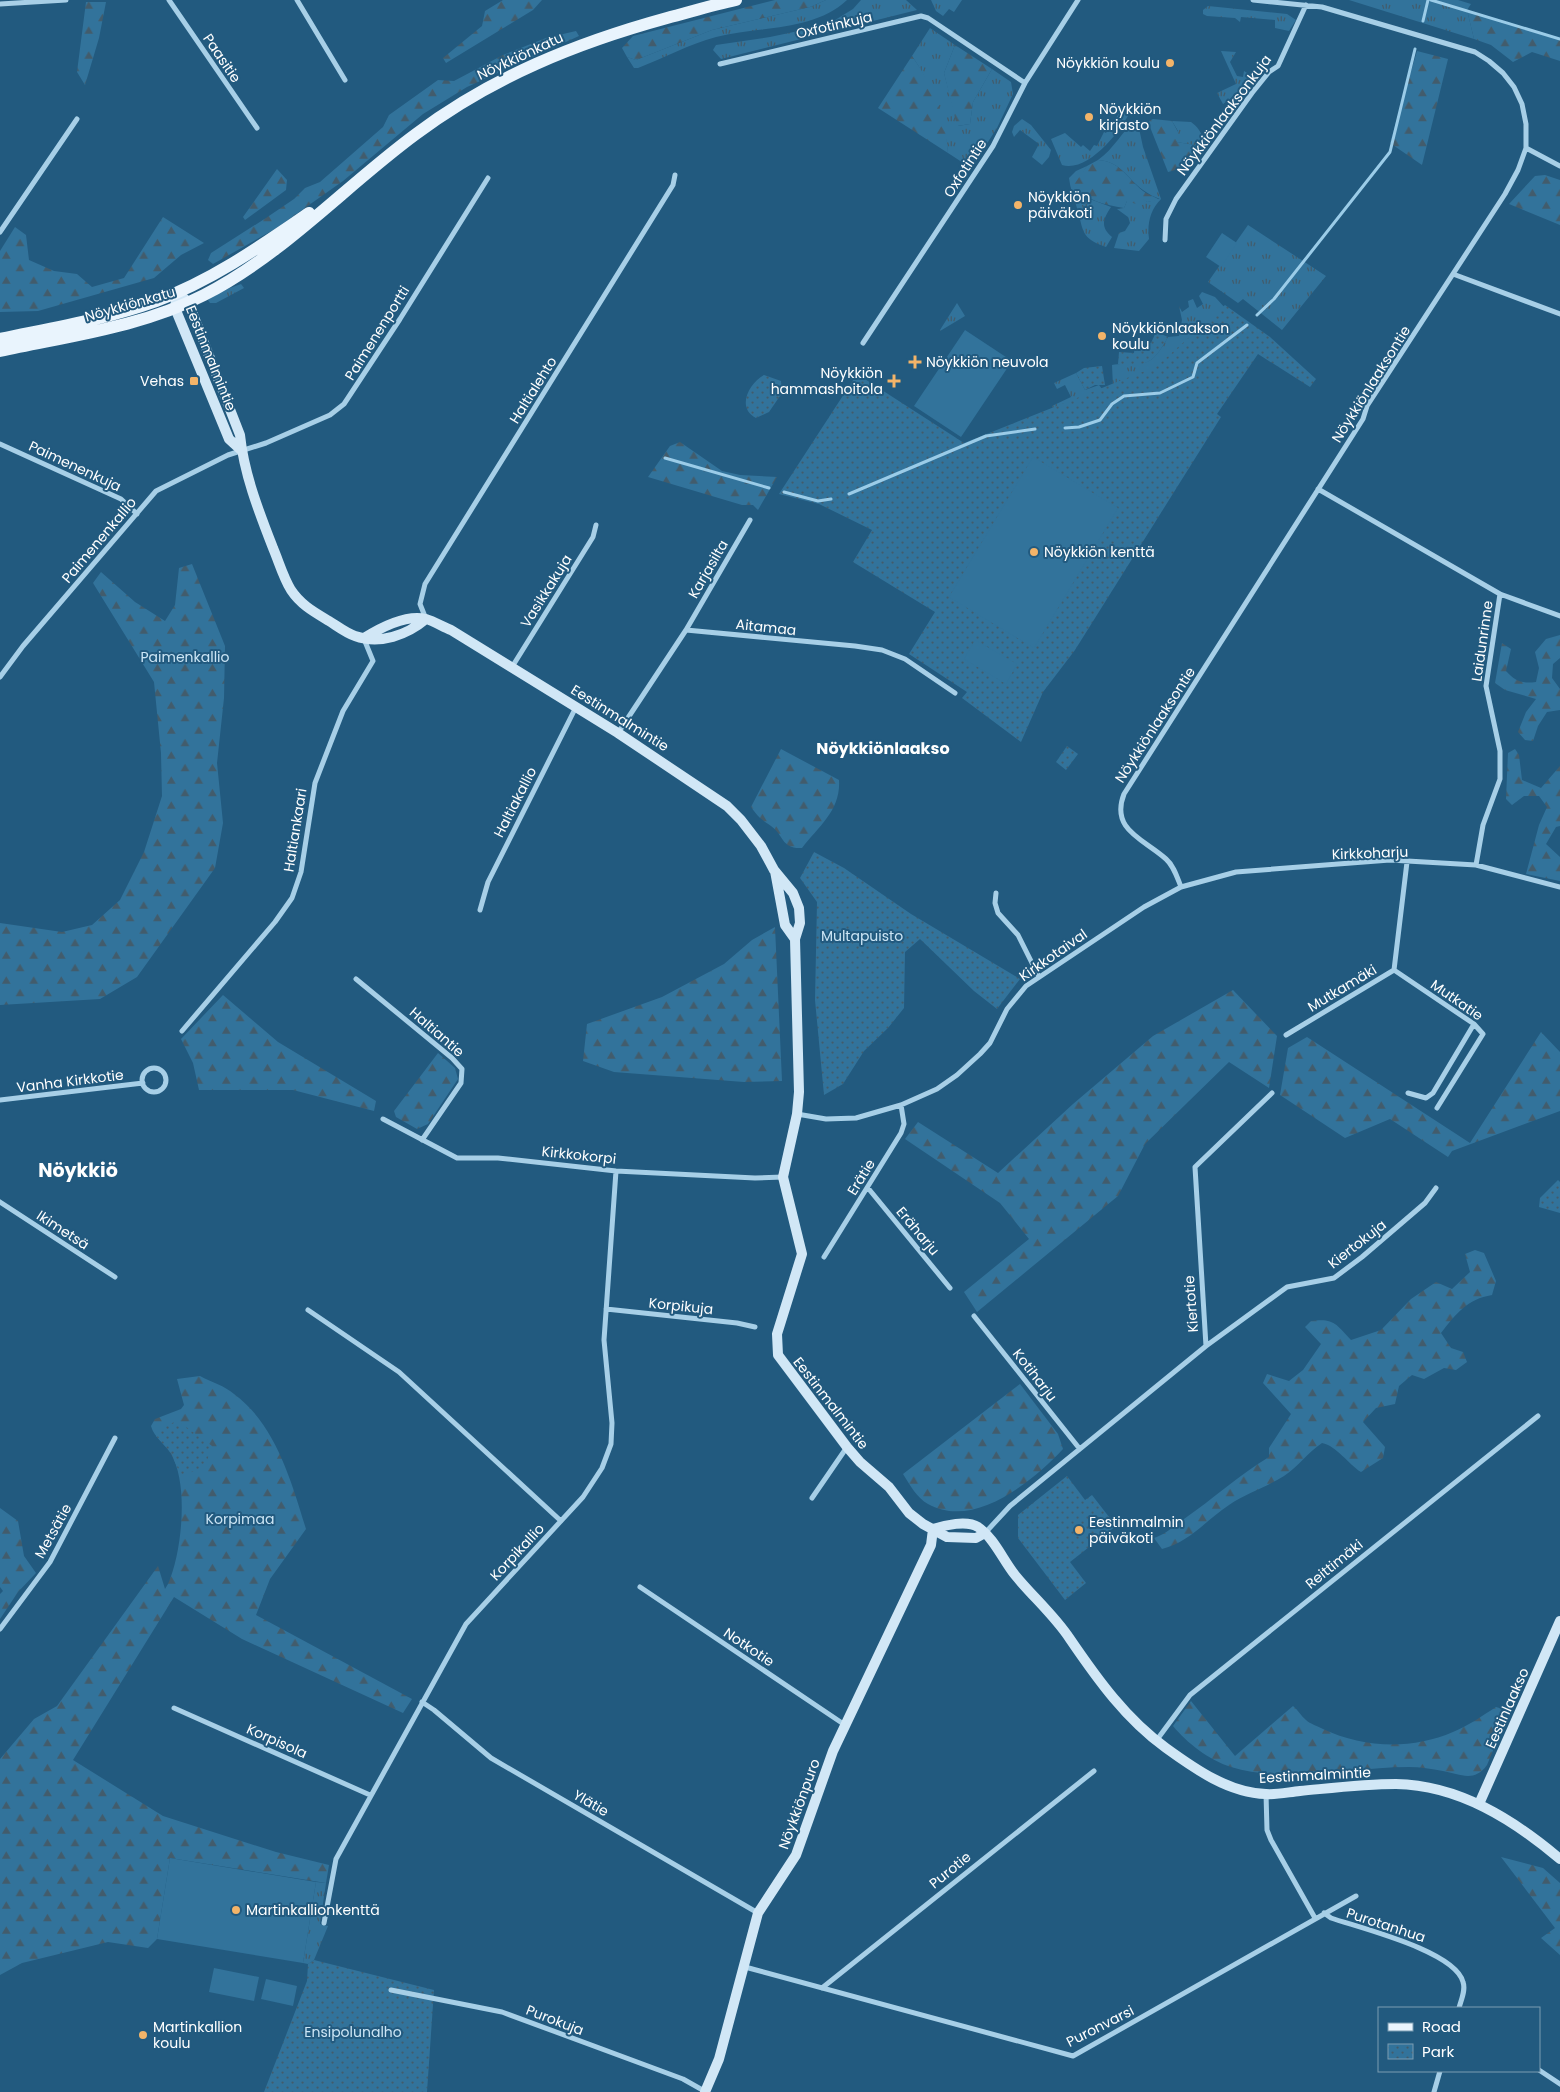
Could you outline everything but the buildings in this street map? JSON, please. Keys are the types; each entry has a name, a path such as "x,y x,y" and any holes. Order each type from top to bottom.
{"main road":[{"name":"Nöykkiönkatu","path":"0,351 100,329 175,308 188,302 236,278 267,258 350,186 416,133 498,80 585,42 731,1"},
{"name":"Nöykkiönkatu","path":"0,339 98,317 156,301 261,246 350,186"}],"street":[{"path":"0,4 66,0"},
{"name":"Paasitie","path":"169,0 257,128"},
{"path":"297,0 345,80"},
{"name":"Oxfotintie","path":"863,343 993,146 1025,82 1078,0"},
{"name":"Nöykkiönlaaksontie","path":"1181,887 1172,866 1126,828 1120,814 1120,803 1124,794 1364,419 1367,406 1505,194 1518,170 1526,148 1526,124 1522,104 1514,87 1503,73 1475,52 1322,7 1254,0"},
{"name":"Nöykkiönlaaksonkuja","path":"1165,240 1166,219 1176,199 1252,94 1270,72 1278,66 1306,5"},
{"name":"Oxfotinkuja","path":"720,64 921,16 928,18 1025,82"},
{"path":"0,232 77,119"},
{"path":"1526,148 1560,166"},
{"name":"Haltialehto","path":"426,619 420,604 425,584 673,185 675,175"},
{"name":"Paimenenportti","path":"241,450 266,443 306,426 330,415 344,404 400,320 488,178"},
{"path":"1453,274 1560,314"},
{"name":"Eestinmalmintie","path":"176,292 175,308 229,439 241,450"},
{"name":"Eestinmalmintie","path":"176,292 188,302 240,435 241,450 255,501 291,589 307,608 354,636 364,638 381,640 414,629 426,619 451,630 618,732 727,806 741,820 761,846 774,870 793,893 799,908 800,923 795,938 797,1114 784,1177 802,1254 777,1334 778,1355 860,1462 889,1487 909,1513 923,1524 947,1537 976,1538 985,1533 1008,1567 1071,1640 1105,1688 1138,1726 1156,1741 1206,1775 1232,1786 1266,1794 1396,1784 1435,1790 1479,1804 1528,1833 1560,1859"},
{"name":"Paimenenkuja","path":"0,444 121,499 137,514"},
{"name":"Paimenenkallio","path":"0,677 23,646 151,496 164,486 241,450"},
{"name":"Laidunrinne","path":"1318,490 1500,594 1486,686 1500,751 1500,780 1483,826 1476,866"},
{"name":"Karjasilta","path":"686,630 750,520"},
{"name":"Vasikkakuja","path":"512,667 593,537 596,525"},
{"path":"1500,594 1560,616"},
{"path":"618,732 686,630"},
{"name":"Aitamaa","path":"686,630 882,650 905,659 955,693"},
{"name":"Haltiankaari","path":"182,1031 275,922 292,898 301,872 314,783 343,711 373,661 364,638"},
{"name":"Haltiakallio","path":"480,910 488,882 576,706"},
{"name":"Kirkkoharju","path":"1181,887 1236,872 1390,860 1476,866 1560,887"},
{"name":"Mutkamäki","path":"1286,1035 1394,970 1407,862"},
{"name":"Eestinmalmintie","path":"774,870 785,925 795,938"},
{"name":"Kirkkotaival","path":"797,1114 842,1119 856,1118 901,1105 937,1089 970,1065 990,1042 1015,996 1039,977 1144,907 1181,887"},
{"path":"996,893 995,903 998,913 1018,935 1039,977"},
{"name":"Mutkatie","path":"1394,970 1474,1024 1483,1034 1437,1108"},
{"name":"Haltiantie","path":"356,979 452,1058 462,1069 461,1082 422,1140"},
{"path":"1408,1093 1426,1098 1433,1093 1474,1024"},
{"path":"150,1069 160,1070 166,1078 163,1088 154,1092 145,1088 143,1083 144,1075 150,1069"},
{"name":"Vanha Kirkkotie","path":"0,1100 143,1083"},
{"name":"Kiertotie","path":"985,1533 1010,1506 1078,1448 1206,1346 1194,1167 1272,1093"},
{"name":"Erätie","path":"824,1257 902,1133 904,1124 901,1105"},
{"name":"Kirkkokorpi","path":"383,1119 457,1158 498,1158 616,1171 755,1178 784,1177"},
{"name":"Korpikallio","path":"324,1923 336,1859 466,1624 583,1497 602,1468 611,1444 612,1423 605,1365 606,1310 616,1171"},
{"name":"Eräharju","path":"868,1188 950,1288"},
{"name":"Kiertokuja","path":"1206,1346 1287,1287 1334,1278 1362,1257 1425,1203 1436,1188"},
{"name":"Ikimetsä","path":"0,1202 115,1277"},
{"path":"308,1310 398,1372 561,1522"},
{"name":"Korpikuja","path":"606,1310 737,1323 754,1327"},
{"name":"Kotiharju","path":"974,1316 1078,1448"},
{"name":"Reittimäki","path":"1156,1741 1190,1695 1538,1416"},
{"name":"Metsätie","path":"0,1629 50,1562 115,1438"},
{"path":"812,1498 847,1447"},
{"name":"Nöykkiönpuro","path":"706,2092 719,2058 758,1913 796,1855 833,1751 931,1545 933,1529"},
{"name":"Notkotie","path":"640,1587 846,1725"},
{"name":"Eestinlaakso","path":"1479,1804 1560,1621"},
{"name":"Ylätie","path":"422,1702 491,1758 758,1913"},
{"name":"Korpisola","path":"174,1708 370,1796"},
{"name":"Purotie","path":"822,1988 1094,1770"},
{"path":"1266,1794 1270,1840 1315,1918"},
{"name":"Puronvarsi","path":"745,1967 1073,2056 1356,1896"},
{"name":"Purotanhua","path":"1324,1913 1331,1918 1433,1954 1462,1978 1464,1989 1459,2007"},
{"name":"Purokuja","path":"391,1990 502,2012 683,2080 706,2092"},
{"path":"1540,2071 1560,2084"},
{"path":"1434,2092 1440,2072"}],"green space":[{"path":"503,0 542,0 533,10 446,63 443,58 482,26 485,11"},
{"path":"775,0 826,0 810,7 712,30 636,60 627,57 622,48 633,36"},
{"path":"826,0 847,0 818,18 802,23 716,37 686,47 638,68 634,68 627,57 636,60 712,30 810,7"},
{"path":"861,0 906,0 917,10 721,59 713,50 716,45 770,37 827,25 853,9"},
{"path":"931,0 962,0 954,12 949,9 943,16 936,11"},
{"path":"1349,0 1458,0 1471,4 1467,10 1474,39"},
{"path":"86,2 106,2 99,38 85,85 77,72"},
{"path":"1208,6 1287,14 1296,20 1289,31 1275,28 1275,20 1241,17 1240,22 1235,18 1207,16 1203,14 1203,10"},
{"path":"1467,10 1560,39 1560,61 1532,52 1513,62 1491,45 1474,39"},
{"path":"930,28 955,45 944,73 958,126 970,124 973,102 992,69 1011,82 1013,94 997,128 971,168 948,153 947,141 936,102 925,77 912,56"},
{"path":"576,31 579,36 467,87 423,114 343,181 275,229 213,264 208,260 211,253 294,199 305,188 320,182 383,127 389,115 438,80 454,81 503,55 546,38"},
{"path":"955,45 992,69 973,102 970,124 957,126 944,73"},
{"path":"1221,51 1236,52 1230,62 1237,76 1243,77 1244,71 1257,79 1223,104 1217,93 1236,84"},
{"path":"1417,51 1448,59 1422,165 1390,143"},
{"path":"912,56 937,102 947,140 948,153 878,108"},
{"path":"1129,107 1131,110 1120,129 1093,157 1072,166 1062,165 1051,139 1065,133 1081,147 1083,145 1090,151 1094,145 1097,146 1104,132 1106,133 1122,109 1125,111"},
{"path":"1022,119 1031,125 1051,150 1049,157 1042,165 1032,157 1039,144 1020,130 1014,137 1012,132 1014,126"},
{"path":"1137,119 1143,147 1161,199 1154,208 1150,218 1148,228 1149,239 1139,251 1114,248 1119,233 1125,231 1130,223 1128,217 1117,209 1124,208 1127,201 1142,198 1147,202 1160,199 1140,188 1113,164 1098,160 1109,151"},
{"path":"1153,119 1172,121 1178,132 1175,138 1177,142 1200,146 1186,167 1168,172 1150,127 1149,121"},
{"path":"1172,121 1191,122 1194,124 1202,136 1200,146 1177,142 1174,138 1178,131"},
{"path":"1098,160 1113,164 1146,193 1160,200 1147,202 1142,199 1136,204 1127,201 1124,208 1103,203 1084,195 1073,186 1087,166"},
{"path":"1087,166 1078,181 1082,196 1111,207 1104,223 1106,230 1112,237 1106,247 1091,240 1084,233 1070,186 1069,178 1076,171"},
{"path":"277,169 287,180 286,190 245,220 243,217"},
{"path":"1545,175 1560,180 1560,225 1509,204 1535,176"},
{"path":"163,217 204,243 181,255 154,278 38,311 0,312 0,251 15,227 26,235 29,260 54,271 77,274 92,287 124,278"},
{"path":"1248,225 1326,276 1282,330 1243,299 1238,303 1208,282"},
{"path":"1222,233 1237,243 1221,267 1206,257"},
{"path":"241,284 244,288 216,303 210,303 208,300 219,292"},
{"path":"1202,292 1215,297 1226,309 1180,361 1113,386 1112,365 1145,363 1155,356 1168,337 1179,336 1182,320 1179,306 1182,312 1189,307 1188,301 1193,299 1197,308 1203,304 1199,296"},
{"path":"957,303 965,316 940,331 940,330"},
{"path":"1225,305 1270,337 1316,379 1310,387 1258,354 1217,414 1221,417 1075,650 1043,692 1021,742 962,698 967,692 909,654 935,612 853,562 872,530 819,504 779,494 857,374 964,443 1157,366"},
{"path":"965,330 1012,361 961,437 914,406"},
{"path":"1156,332 1168,337 1153,358 1143,363 1118,364 1119,352 1134,353 1135,343 1142,339 1151,343"},
{"path":"1102,366 1105,385 1095,385 1085,390 1076,373 1084,368"},
{"path":"1076,373 1085,390 1099,385 1102,389 1057,416 1052,406 1071,397 1065,385 1057,389 1054,383"},
{"path":"764,375 781,381 782,393 769,412 756,418 750,414 747,408 747,396 754,384"},
{"path":"680,442 722,471 740,475 777,477 758,510 753,505 742,505 648,477 670,446"},
{"name":"Nöykkiön kenttä","path":"1033,457 1118,508 1034,648 949,597"},
{"name":"Paimenkallio","path":"192,564 225,646 224,698 217,763 223,823 215,868 137,977 100,999 0,1005 0,923 62,932 92,925 120,900 144,852 162,796 161,753 154,682 93,583 101,572 135,602 165,621 175,605 179,568"},
{"path":"1560,635 1560,658 1553,664 1552,678 1560,689 1560,710 1547,712 1538,726 1533,741 1525,740 1518,732 1526,712 1536,699 1505,690 1495,683 1502,643 1511,649 1506,671 1519,681 1527,683 1536,682 1539,668 1535,652 1546,639"},
{"path":"975,640 1017,664 1006,684 964,659"},
{"path":"1067,746 1078,754 1066,770 1056,762"},
{"path":"781,749 839,780 839,791 833,809 802,848 795,848 786,844 775,830 760,818 751,807"},
{"path":"1515,749 1519,755 1522,780 1541,788 1560,766 1560,826 1556,827 1546,844 1560,857 1560,881 1526,874 1539,825 1547,807 1539,796 1524,796 1512,805 1506,799 1508,753"},
{"name":"Multapuisto","path":"814,852 844,868 911,914 1020,979 997,1009 974,991 920,939 905,952 904,1008 888,1028 864,1051 843,1084 824,1095 815,1000 817,902 800,878"},
{"path":"775,927 782,1081 744,1082 614,1072 583,1061 587,1024 662,997 724,964 752,940"},
{"path":"1233,990 1277,1036 1269,1088 1229,1062 1145,1144 1118,1196 977,1312 964,1292 1029,1239 1000,1203 905,1139 918,1122 998,1173 1073,1104 1153,1036"},
{"path":"223,995 278,1042 376,1101 374,1111 293,1090 199,1090 193,1063 181,1039"},
{"path":"1541,1032 1560,1052 1560,1111 1452,1151 1448,1157 1390,1119 1345,1138 1280,1095 1288,1048 1307,1037 1470,1143"},
{"path":"438,1053 455,1068 458,1079 428,1124 417,1129 396,1117 394,1111"},
{"path":"1558,1180 1560,1182 1560,1213 1539,1207 1540,1198"},
{"path":"1475,1250 1484,1253 1496,1281 1492,1295 1476,1300 1463,1308 1441,1333 1451,1348 1463,1352 1467,1362 1456,1370 1444,1368 1424,1379 1412,1375 1399,1386 1395,1404 1376,1408 1363,1422 1385,1447 1383,1458 1361,1472 1338,1451 1322,1443 1284,1476 1236,1501 1189,1536 1172,1546 1162,1549 1154,1538 1170,1530 1247,1471 1269,1457 1269,1448 1291,1414 1263,1383 1267,1374 1289,1381 1303,1370 1321,1344 1305,1327 1311,1321 1330,1321 1351,1340 1381,1330 1411,1299 1436,1282 1452,1289 1470,1272 1465,1254"},
{"name":"Korpimaa","path":"200,1376 230,1391 249,1407 261,1421 288,1473 306,1529 270,1579 256,1615 412,1699 403,1713 242,1639 174,1597 73,1760 163,1816 276,1852 329,1865 326,1883 170,1858 157,1939 148,1948 108,1942 22,1963 0,1975 0,1759 34,1719 57,1706 158,1566 165,1589 168,1584 173,1571 180,1537 182,1500 177,1467 171,1454 151,1426 155,1419 181,1409 184,1405 177,1379"},
{"path":"1020,1384 1058,1434 1063,1449 1036,1475 1002,1498 983,1506 964,1511 946,1510 928,1504 920,1498 903,1474"},
{"path":"178,1421 212,1446 205,1467 181,1476 171,1453 156,1436 166,1425"},
{"path":"1067,1476 1085,1500 1092,1495 1116,1526 1070,1562 1086,1583 1065,1600 1018,1538 1018,1515"},
{"path":"0,1508 18,1521 24,1556 36,1573 18,1592 0,1619 0,1594 3,1591 0,1587"},
{"path":"1191,1701 1235,1756 1293,1706 1308,1721 1338,1735 1354,1740 1388,1744 1421,1742 1437,1738 1464,1727 1496,1707 1509,1711 1487,1765 1482,1771 1472,1776 1409,1767 1275,1774 1253,1772 1223,1764 1185,1739 1173,1726"},
{"path":"1501,1857 1543,1868 1560,1883 1560,1955 1541,1938 1555,1928"},
{"name":"Martinkallionkenttä","path":"170,1858 316,1882 303,1963 157,1939"},
{"path":"316,1882 326,1883 320,1924 328,1926 314,1960 308,1964 303,1963"},
{"name":"Ensipolunalho","path":"314,1960 434,1990 427,2092 264,2092 307,1981 308,1964"},
{"path":"214,1968 259,1977 254,2001 209,1992"},
{"path":"266,1979 297,1986 293,2006 261,1999"}],"waterway":[{"path":"1423,21 1428,0"},
{"path":"1431,0 1560,39"},
{"path":"1257,315 1274,299 1390,152 1415,49"},
{"path":"1065,428 1079,427 1100,420 1112,404 1124,396 1160,393 1193,377 1197,363 1247,325"},
{"path":"849,494 986,436 1035,429"},
{"path":"665,458 769,488"},
{"path":"784,492 818,501 831,499"}],"place":[{"name":"Nöykkiön koulu","path":"1170,63"},
{"name":"Nöykkiön kirjasto","path":"1089,117"},
{"name":"Nöykkiön päiväkoti","path":"1018,205"},
{"name":"Nöykkiönlaakson koulu","path":"1102,336"},
{"name":"Nöykkiön neuvola","path":"915,362"},
{"name":"Vehas","path":"194,381"},
{"name":"Nöykkiön hammashoitola","path":"894,381"},
{"name":"Nöykkiön kenttä","path":"1034,552"},
{"name":"Eestinmalmin päiväkoti","path":"1079,1530"},
{"name":"Martinkallionkenttä","path":"236,1910"},
{"name":"Martinkallion koulu","path":"143,2035"}],"district":[{"name":"Nöykkiönlaakso","path":"883,748"},
{"name":"Nöykkiö","path":"78,1170"}]}
